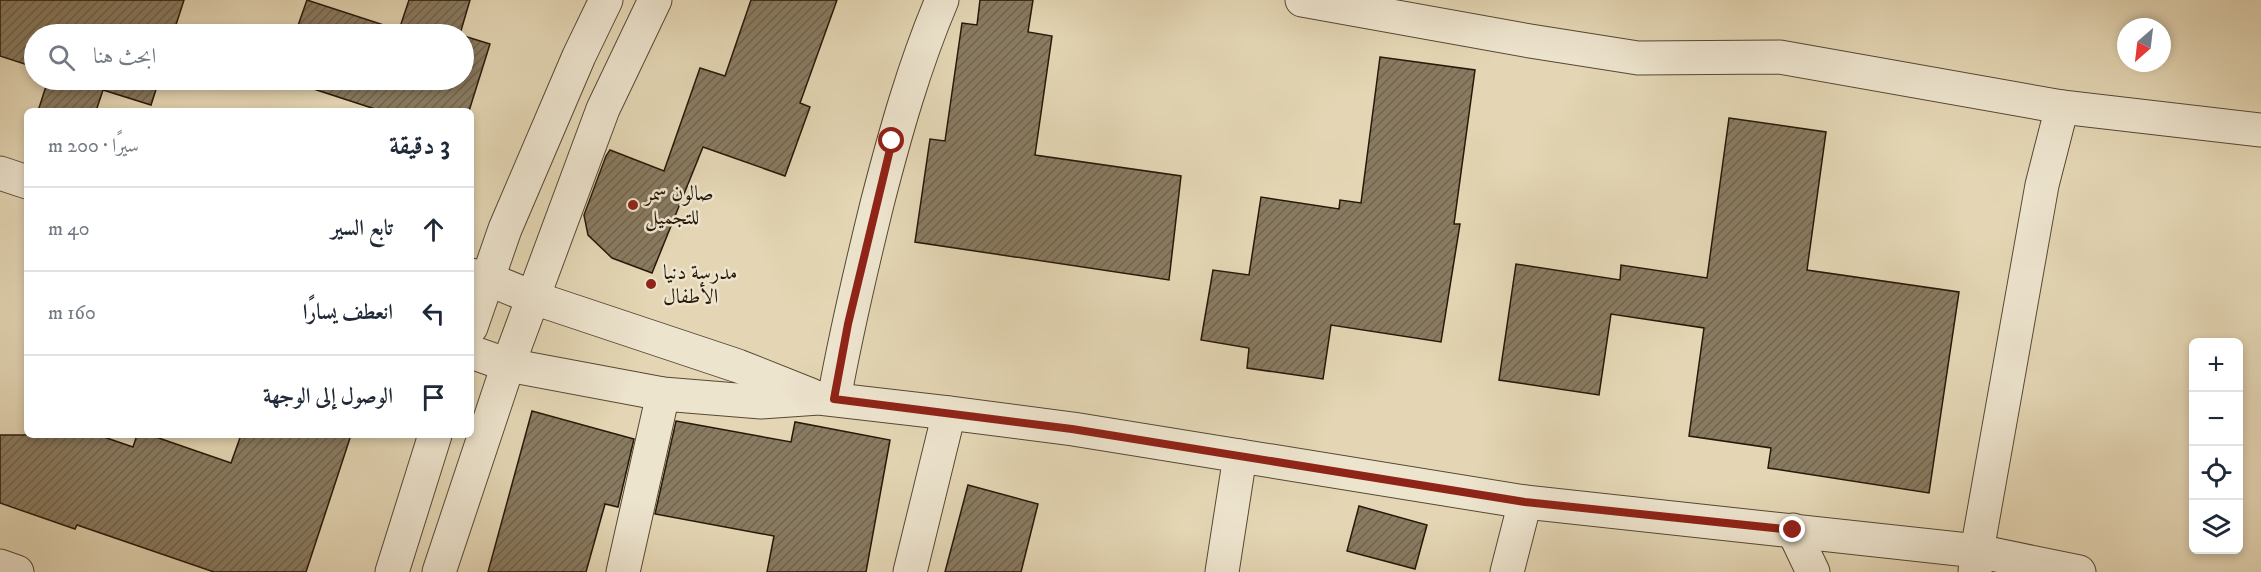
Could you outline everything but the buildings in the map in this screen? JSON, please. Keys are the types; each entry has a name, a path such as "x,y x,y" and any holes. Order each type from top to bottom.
{"street":[{"path":"474,310 480,277 514,208 579,56 606,0"},
{"path":"440,572 508,365 603,109 655,0"},
{"path":"826,398 892,141 923,45 942,0"},
{"path":"1302,0 1638,58 1780,57 2062,107 2261,130"},
{"path":"1976,561 2042,185 2062,107"},
{"path":"0,173 24,181"},
{"path":"480,277 534,298 826,398"},
{"path":"474,353 508,365 663,394 761,402 826,398 950,413 1072,429 1525,502 1793,530 1976,561 2079,572"},
{"path":"624,572 663,394"},
{"path":"910,572 950,413"},
{"path":"392,572 434,438"},
{"path":"1222,572 1240,456"},
{"path":"1508,572 1525,502"},
{"path":"1793,530 1813,572"},
{"path":"0,566 17,572"}],"place":[{"name":"صالون سمر للتجميل","path":"633,205"},
{"name":"مدرسة دنيا الأطفال","path":"651,284"}],"route":[{"path":"892,141 861,264 834,399 1072,429 1525,502 1793,530"}]}
